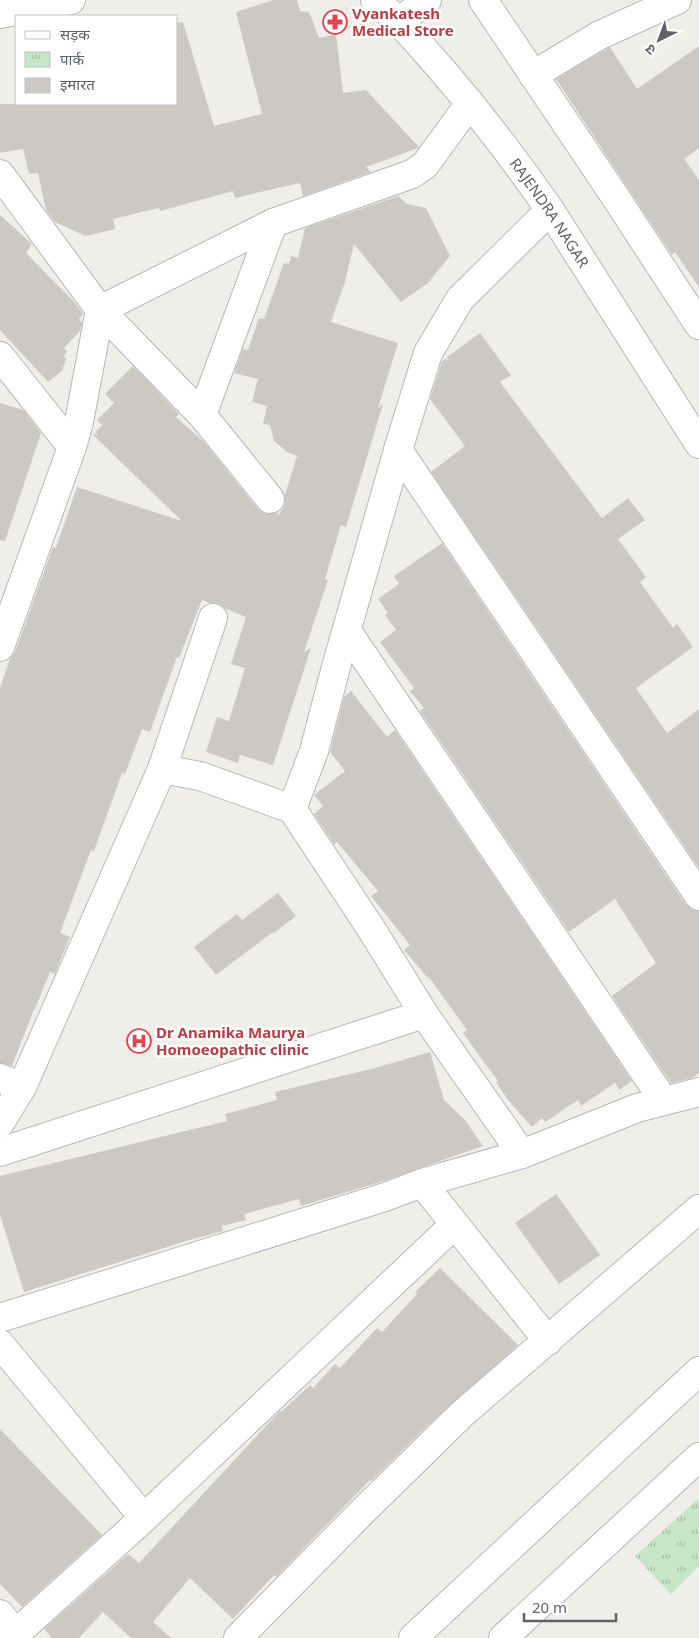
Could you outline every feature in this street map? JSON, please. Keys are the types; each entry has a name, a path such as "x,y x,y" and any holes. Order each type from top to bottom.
{"street":[{"path":"0,14 71,0"},
{"name":"RAJENDRA NAGAR","path":"375,0 400,21 470,102 550,210 699,444"},
{"path":"400,21 427,0"},
{"path":"483,0 614,194 699,325"},
{"path":"533,75 600,35 677,0"},
{"path":"696,0 699,4"},
{"path":"100,310 274,223 412,174 426,165 470,102"},
{"path":"0,174 100,310 202,415 270,499"},
{"path":"292,809 314,751 398,450 428,353 460,299 550,210"},
{"path":"202,415 274,223"},
{"path":"2,636 72,447 79,422 100,310"},
{"path":"0,356 72,447"},
{"path":"398,450 699,896"},
{"path":"0,1123 11,1082 162,770 213,618"},
{"path":"347,632 664,1101"},
{"path":"162,770 200,776 292,809 370,927 424,1014 522,1154"},
{"path":"0,1152 424,1014"},
{"path":"0,1318 422,1183 522,1154 637,1108 699,1092"},
{"path":"422,1183 548,1341"},
{"path":"238,1638 462,1414 699,1209"},
{"path":"9,1629 144,1518 454,1225"},
{"path":"0,1344 144,1518"},
{"path":"413,1638 699,1370"},
{"path":"504,1638 699,1457"}],"green space":[{"path":"699,1498 699,1566 671,1594 635,1556"}],"building":[{"path":"273,0 297,0 300,11 309,12 319,38 336,34 343,93 366,90 419,147 366,167 371,172 303,196 300,183 235,198 233,191 160,211 159,208 113,219 115,229 86,236 55,222 46,210 38,173 29,174 23,149 0,153 0,104 178,105 178,23 183,22 214,126 262,114 236,12"},
{"path":"699,46 699,148 684,159 699,180 699,287 675,252 672,255 556,79 610,47 637,89"},
{"path":"398,196 407,204 426,208 450,256 428,283 401,302 354,244 345,282 331,322 398,343 378,408 383,404 346,527 341,525 325,579 328,580 304,652 311,648 273,765 240,755 238,763 206,752 217,717 229,721 245,668 231,664 246,617 226,609 218,603 209,603 202,600 179,658 177,657 150,732 142,729 125,774 122,773 94,851 91,850 60,933 70,937 55,974 50,972 12,1066 0,1063 0,688 53,547 56,548 77,487 182,521 92,434 98,435 95,432 102,425 97,420 114,403 105,394 133,366 179,414 176,417 204,442 258,509 265,514 277,513 279,515 285,504 285,495 297,456 287,452 274,441 270,425 263,424 267,406 252,402 258,379 234,373 243,349 248,350 259,318 264,319 284,263 289,264 291,256 298,258 305,228"},
{"path":"0,215 32,244 26,253 75,303 83,314 79,319 82,323 80,331 64,348 67,352 64,356 66,359 62,371 48,382 0,330"},
{"path":"480,333 511,375 500,382 602,518 628,498 645,520 618,539 646,577 640,582 673,628 677,624 693,647 636,688 667,733 699,709 699,868 431,472 465,446 430,399 442,361 445,359 449,360 447,357"},
{"path":"0,403 23,410 41,433 5,541 0,540"},
{"path":"442,543 686,905 692,910 699,911 699,1073 692,1078 671,1083 612,996 656,963 615,899 569,932 420,711 424,708 410,691 414,688 380,642 396,630 385,615 388,613 378,599 399,584 394,576"},
{"path":"351,691 387,737 395,730 632,1081 619,1090 615,1083 581,1106 578,1100 545,1122 542,1118 532,1127 508,1100 496,1082 498,1081 463,1033 467,1030 429,977 404,950 410,945 371,896 378,891 337,842 334,844 314,814 323,806 314,795 345,771 330,752 344,697"},
{"path":"278,893 296,916 216,975 194,947 237,914 242,920"},
{"path":"430,1052 444,1100 465,1120 483,1146 380,1182 301,1206 299,1199 244,1214 246,1220 222,1226 223,1231 24,1292 0,1215 0,1176 227,1121 225,1114 277,1100 275,1092 375,1068"},
{"path":"556,1194 600,1255 559,1284 515,1223"},
{"path":"440,1268 518,1345 370,1480 276,1577 274,1575 233,1619 190,1578 153,1622 171,1638 131,1638 103,1612 79,1638 52,1638 44,1629 128,1554 139,1563 280,1411 310,1385 313,1388 335,1364 340,1368 377,1328 382,1332 417,1294 415,1292"},
{"path":"0,1429 102,1535 22,1607 0,1584"}],"place":[{"name":"Vyankatesh Medical Store","path":"335,22"},
{"name":"Dr Anamika Maurya Homoeopathic clinic","path":"139,1041"}]}
